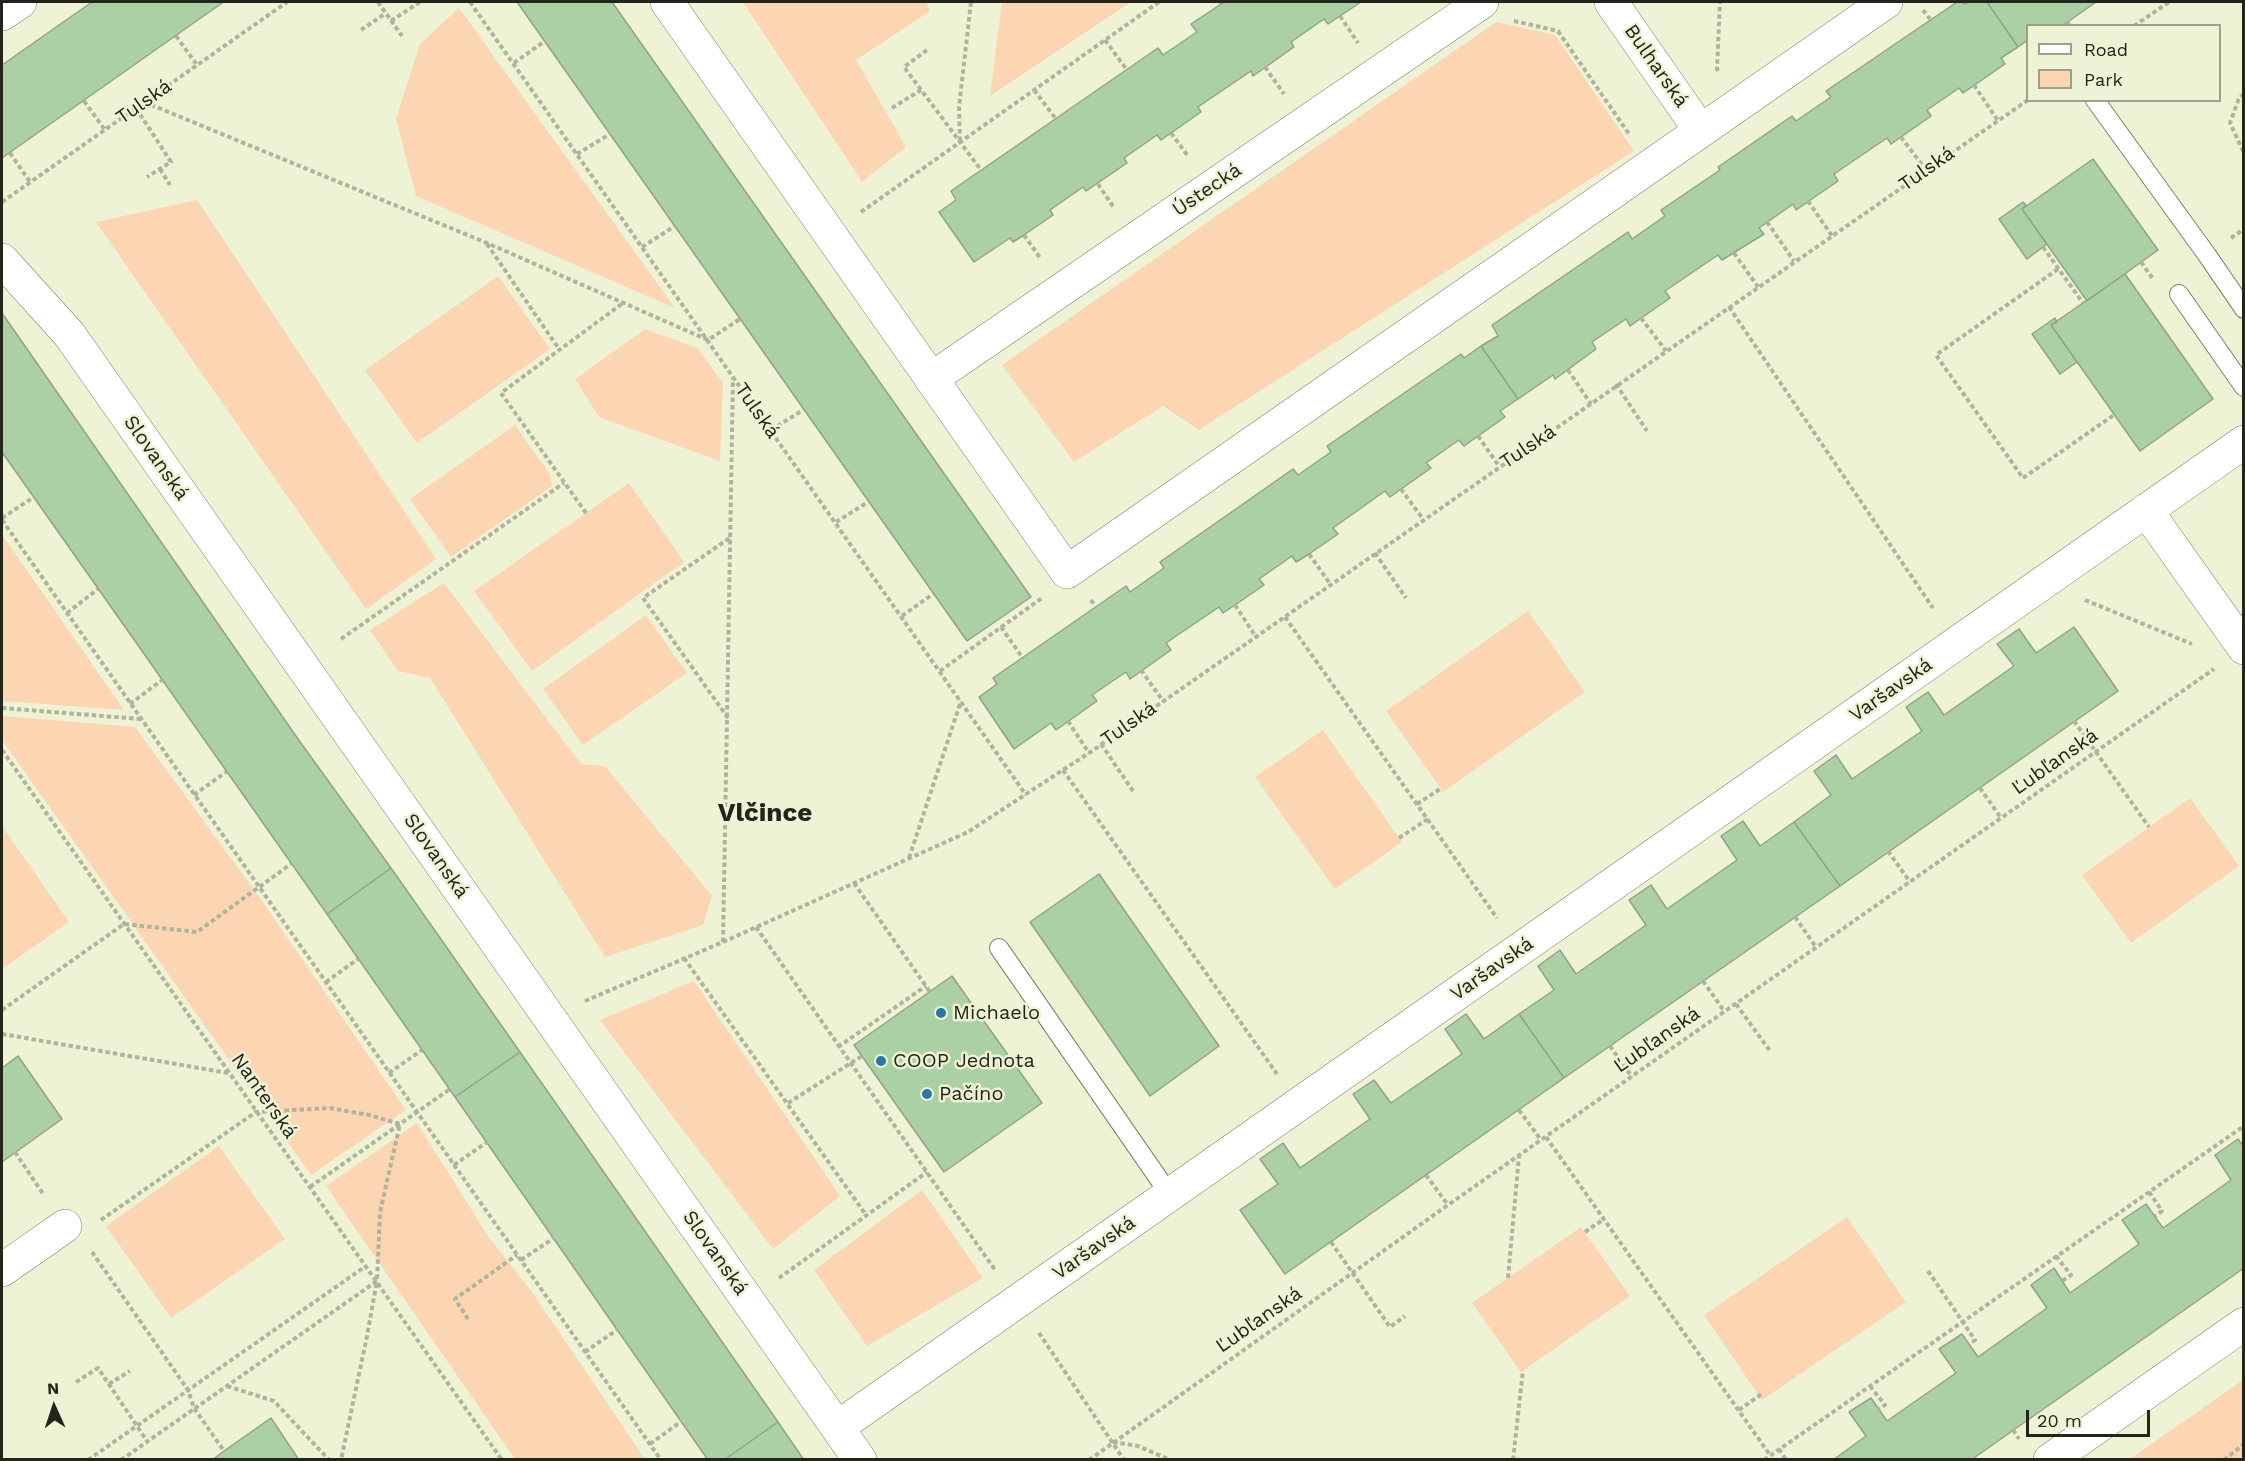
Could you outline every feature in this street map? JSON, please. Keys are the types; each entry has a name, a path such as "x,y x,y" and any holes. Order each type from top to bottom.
{"street":[{"path":"2,14 20,2"},
{"path":"667,2 1067,572 1886,2"},
{"name":"Bulharská","path":"1611,2 1700,130"},
{"name":"Ústecká","path":"931,379 1478,4"},
{"name":"Slovanská","path":"2,260 69,334 860,1460"},
{"name":"Varšavská","path":"838,1427 2244,442"},
{"path":"2146,510 2243,648"},
{"path":"2,1270 72,1231"},
{"path":"2050,1460 2244,1324"}],"lane":[{"path":"2096,102 2244,309"},
{"path":"2179,294 2244,387"},
{"path":"999,948 1170,1194"}],"path":[{"name":"Tulská","path":"2,202 287,2"},
{"path":"378,2 402,36"},
{"path":"391,21 420,2"},
{"name":"Tulská","path":"470,2 1026,795 2026,101"},
{"path":"960,142 959,107 971,2"},
{"path":"830,234 1159,2"},
{"path":"1720,2 1717,69 1741,101"},
{"path":"2158,2 2162,6"},
{"path":"2137,24 2169,2"},
{"path":"1478,4 1487,14 1558,31 1650,165"},
{"path":"361,30 386,13"},
{"path":"176,36 197,65"},
{"path":"1105,40 1127,70"},
{"path":"514,63 545,41"},
{"path":"927,50 904,67 981,170"},
{"path":"1974,85 1998,121"},
{"path":"892,108 921,90"},
{"path":"1034,90 1056,119"},
{"path":"2244,94 2239,98 2230,123 2244,153"},
{"path":"84,101 105,130"},
{"path":"144,102 487,243 708,340 740,319"},
{"path":"136,108 171,162 147,177"},
{"path":"578,154 610,134"},
{"path":"1901,137 1926,170"},
{"path":"10,153 30,182"},
{"path":"160,169 170,185"},
{"path":"1808,201 1832,236"},
{"path":"1767,222 1794,261"},
{"path":"642,247 675,226"},
{"path":"487,243 559,349"},
{"path":"2043,247 2083,303"},
{"path":"1734,253 1758,287"},
{"path":"2058,269 1935,355 2023,478 2114,414"},
{"path":"586,513 501,393 624,302"},
{"path":"1729,307 1933,608"},
{"path":"1641,318 1666,351"},
{"path":"1568,370 1591,404"},
{"path":"723,942 733,377"},
{"path":"1616,384 1647,431"},
{"path":"771,430 803,410"},
{"path":"1478,436 1499,466"},
{"path":"341,639 564,483"},
{"path":"1401,489 1423,519"},
{"path":"34,497 2,519 661,1460"},
{"path":"836,522 868,502"},
{"path":"728,718 643,598 731,536"},
{"path":"1375,553 1406,598"},
{"path":"1309,554 1331,585"},
{"path":"67,613 98,589"},
{"path":"902,616 933,594"},
{"path":"940,671 1046,595"},
{"path":"1235,605 1256,637"},
{"path":"1285,617 1502,925"},
{"path":"1001,627 1022,657"},
{"name":"Ľubľanská","path":"1089,1460 1352,1272 2243,648"},
{"path":"1141,670 1162,701"},
{"path":"130,704 162,680"},
{"path":"908,858 960,701"},
{"path":"2,708 141,719"},
{"path":"1068,721 1089,753"},
{"path":"2074,722 2149,827"},
{"path":"1101,744 1133,791"},
{"name":"Nanterská","path":"2,750 502,1460"},
{"path":"1063,770 1279,1076"},
{"path":"194,795 226,772"},
{"path":"1980,788 2001,818"},
{"path":"1417,804 1440,789"},
{"path":"582,1002 723,942 968,831 1026,795"},
{"path":"1400,838 1428,819"},
{"path":"1888,851 1910,882"},
{"path":"2,1010 124,924 197,932 291,864"},
{"path":"854,883 930,992"},
{"path":"1795,917 1816,947"},
{"path":"756,927 1124,1460"},
{"path":"684,958 867,1215"},
{"path":"326,982 358,959"},
{"path":"1703,981 1724,1011"},
{"path":"838,1047 926,986"},
{"path":"1736,1004 1770,1051"},
{"path":"2,1034 230,1074"},
{"path":"1610,1046 1632,1077"},
{"path":"389,1073 422,1050"},
{"path":"788,1103 862,1056"},
{"path":"310,1188 450,1089"},
{"path":"72,1231 256,1112 330,1108 369,1115 399,1124"},
{"path":"1519,1110 1541,1140"},
{"path":"340,1460 377,1281 380,1212 399,1124"},
{"path":"1764,1460 2242,1127 2244,1134"},
{"path":"1546,1137 1770,1455"},
{"path":"454,1165 487,1142"},
{"path":"15,1152 188,1390 194,1408 224,1451"},
{"path":"1508,1278 1519,1155"},
{"path":"770,1283 927,1173"},
{"path":"1426,1175 1448,1205"},
{"path":"2149,1192 2162,1211 2155,1216"},
{"path":"1585,1232 1604,1219"},
{"path":"521,1260 554,1238"},
{"path":"1330,1242 1390,1327 1405,1316"},
{"path":"468,1319 456,1299 517,1255"},
{"path":"2056,1256 2071,1275 2062,1281"},
{"path":"88,1460 366,1266"},
{"path":"1928,1271 1975,1340 1970,1344"},
{"path":"121,1460 377,1281"},
{"path":"585,1352 618,1329"},
{"path":"76,1382 98,1368 147,1441"},
{"path":"1513,1460 1523,1370"},
{"path":"109,1384 130,1371"},
{"path":"227,1386 274,1401 329,1460"},
{"path":"1870,1386 1885,1405 1878,1409"},
{"path":"1739,1410 1763,1393"},
{"path":"650,1444 682,1421"},
{"path":"1112,1442 1138,1446 1170,1460"},
{"path":"2224,1460 2244,1444"},
{"path":"1779,1449 1786,1460"}],"green space":[{"path":"743,2 926,2 930,11 856,60 906,147 862,182"},
{"path":"1002,2 1131,2 990,96"},
{"path":"459,8 675,308 416,196 396,119 420,44"},
{"path":"1496,22 1555,35 1634,151 1199,430 1163,406 1074,462 1002,365"},
{"path":"197,200 436,559 366,609 96,222"},
{"path":"498,276 550,349 417,443 365,370"},
{"path":"645,329 697,348 723,383 720,461 599,417 575,379"},
{"path":"515,425 551,476 552,486 451,557 410,499"},
{"path":"629,483 684,562 532,671 474,591"},
{"path":"3,536 124,710 2,701"},
{"path":"444,583 581,764 605,766 712,896 703,925 605,957 430,678 398,671 370,630"},
{"path":"1528,611 1585,692 1443,792 1386,711"},
{"path":"646,615 687,673 583,745 543,689"},
{"path":"2,716 135,727 260,898 406,1110 311,1175 2,740"},
{"path":"1323,730 1402,842 1335,889 1255,777"},
{"path":"2190,798 2239,866 2131,943 2082,875"},
{"path":"2,826 69,922 2,969"},
{"path":"694,981 840,1196 773,1249 600,1020"},
{"path":"417,1123 488,1236 532,1292 645,1459 515,1459 326,1186"},
{"path":"219,1146 285,1239 171,1318 106,1226"},
{"path":"922,1190 983,1278 867,1346 814,1270"},
{"path":"1847,1217 1906,1302 1762,1400 1704,1315"},
{"path":"1581,1227 1630,1296 1521,1372 1472,1303"},
{"path":"2243,1380 2243,1459 2130,1459"}],"building":[{"path":"92,2 222,3 2,158 2,65"},
{"path":"517,2 612,2 1031,597 967,641"},
{"path":"1224,2 1361,2 1328,24 1324,19 1291,42 1294,47 1253,76 1251,71 1198,107 1201,112 1161,140 1157,135 1124,158 1127,163 1086,191 1083,187 1050,210 1053,215 1013,242 1010,238 974,262 939,212 956,200 951,191 1158,48 1163,55 1197,32 1191,24"},
{"path":"1957,2 1964,4 1987,2 2018,47 2001,58 2005,64 1963,93 1959,88 1927,110 1931,116 1891,144 1887,138 1834,174 1838,181 1796,210 1793,204 1759,228 1764,234 1722,260 1718,255 1665,291 1670,298 1630,326 1626,319 1592,342 1596,349 1555,379 1553,375 1518,399 1481,346 1498,336 1492,325 1628,232 1632,239 1665,216 1661,210 1720,170 1718,167 1792,116 1796,121 1831,97 1826,91"},
{"path":"1987,2 2096,2 2065,24 2026,24 2026,41 2018,47"},
{"path":"2093,159 2158,250 2087,301 2022,209"},
{"path":"2023,202 2026,205 2022,209 2047,244 2027,259 1999,219"},
{"path":"2125,274 2213,399 2140,451 2051,325"},
{"path":"2,313 298,739 391,868 327,914 2,452"},
{"path":"2055,318 2057,322 2051,325 2077,362 2060,374 2032,334"},
{"path":"1481,346 1518,399 1500,411 1505,417 1464,446 1459,440 1426,463 1431,468 1390,497 1385,491 1333,528 1338,534 1296,562 1292,556 1259,579 1264,585 1223,613 1219,607 1166,643 1171,650 1130,679 1126,672 1092,695 1097,701 1056,730 1051,723 1014,749 979,697 997,684 993,678 1126,586 1130,592 1164,568 1160,562 1293,469 1298,475 1331,452 1327,446 1461,354 1464,358"},
{"path":"2074,627 2118,691 1840,886 1794,822 1831,795 1814,771 1836,755 1852,779 1922,731 1906,707 1928,692 1944,715 2014,666 1997,644 2019,629 2036,653"},
{"path":"1743,821 1760,846 1794,822 1840,886 1564,1078 1519,1014 1554,990 1538,966 1560,950 1576,974 1646,925 1629,900 1651,885 1667,909 1737,860 1721,836"},
{"path":"391,868 520,1052 455,1097 327,914"},
{"path":"1099,874 1219,1046 1150,1096 1030,922"},
{"path":"952,976 1042,1103 944,1172 854,1045"},
{"path":"1466,1014 1484,1039 1519,1014 1564,1078 1285,1274 1240,1210 1278,1184 1260,1159 1283,1143 1300,1168 1370,1119 1353,1094 1374,1080 1391,1103 1462,1054 1445,1029"},
{"path":"520,1052 778,1422 724,1460 708,1460 455,1097"},
{"path":"18,1056 62,1119 2,1162 2,1068"},
{"path":"2238,1139 2244,1147 2244,1268 1971,1460 1833,1460 1866,1436 1849,1412 1871,1398 1887,1421 1956,1373 1939,1349 1962,1334 1978,1357 2047,1308 2031,1285 2054,1268 2070,1293 2139,1244 2122,1220 2146,1204 2163,1228 2231,1180 2215,1155"},
{"path":"271,1418 299,1460 212,1460 224,1451"},
{"path":"778,1422 804,1460 724,1460"}],"place":[{"name":"Michaelo","path":"941,1013"},
{"name":"COOP Jednota","path":"881,1061"},
{"name":"Pačíno","path":"927,1094"}],"district":[{"name":"Vlčince","path":"765,813"}]}
